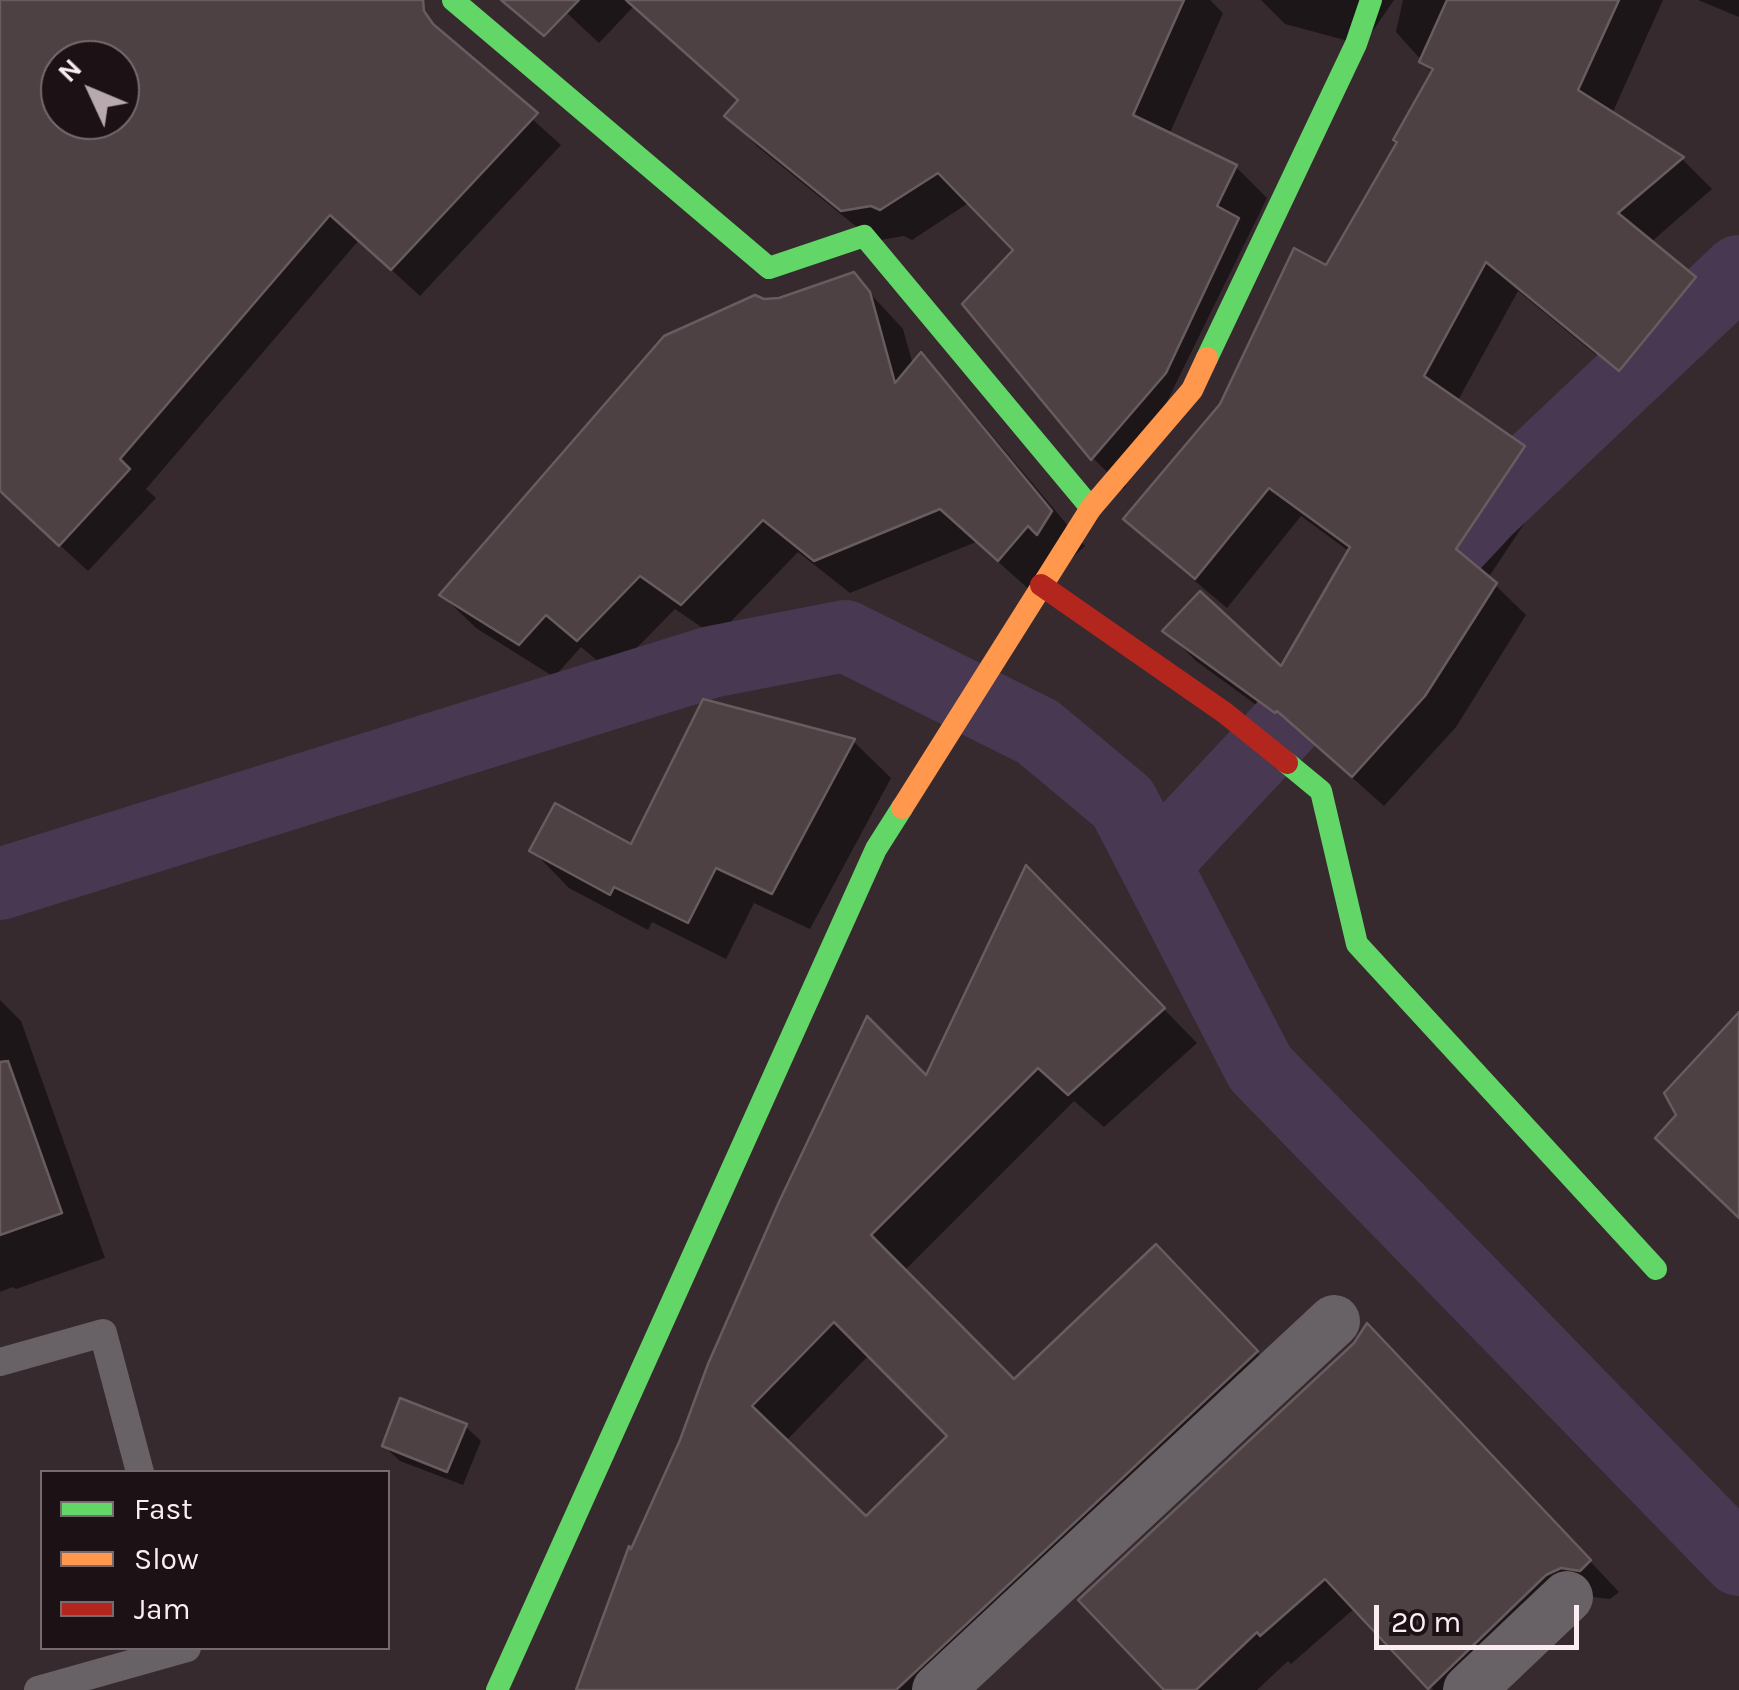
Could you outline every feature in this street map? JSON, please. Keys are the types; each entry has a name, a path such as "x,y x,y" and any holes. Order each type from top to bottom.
{"street":[{"path":"453,0 768,268 864,236 1091,508"},
{"path":"497,1690 876,849 1091,508 1192,390 1356,44 1370,0"},
{"path":"1041,585 1225,714 1321,792 1357,944 1656,1270"},
{"path":"938,1690 1334,1321"},
{"path":"1469,1690 1568,1598"}],"lane":[{"path":"0,1362 103,1333 139,1470"},
{"path":"38,1690 180,1650"}],"building":[{"path":"0,0 423,0 424,11 433,24 538,113 391,270 330,215 120,459 130,469 59,546 0,491"},
{"path":"501,0 579,0 544,36"},
{"path":"626,0 1184,0 1133,115 1237,165 1217,206 1239,218 1166,373 1091,460 962,304 1013,250 938,173 880,210 871,206 841,211 724,116 738,100"},
{"path":"1447,0 1619,0 1578,90 1684,157 1618,213 1696,277 1619,371 1486,262 1424,376 1525,446 1456,549 1497,583 1425,696 1352,777 1277,711 1162,631 1200,591 1281,666 1350,547 1269,488 1195,579 1123,519 1220,404 1294,248 1326,265 1397,142 1393,140 1433,69 1419,62"},
{"path":"854,272 870,292 895,383 921,352 1052,511 1037,535 1028,526 998,561 940,509 814,561 763,520 681,605 640,576 577,641 546,615 519,645 439,595 664,336 755,295 779,298"},
{"path":"703,699 855,739 772,894 716,868 688,923 614,887 610,895 529,851 555,803 631,844"},
{"path":"1026,865 1165,1008 1068,1095 1038,1068 871,1235 1014,1379 1156,1244 1258,1351 896,1690 576,1690 629,1546 631,1549 680,1440 708,1364 779,1202 867,1016 926,1075","holes":["834,1322 947,1436 866,1516 752,1406"]},
{"path":"1739,1012 1739,1218 1655,1138 1676,1115 1664,1093"},
{"path":"8,1061 62,1213 0,1235 0,1062"},
{"path":"1367,1323 1591,1560 1580,1571 1561,1568 1546,1575 1428,1689 1325,1579 1260,1636 1257,1632 1196,1690 1164,1690 1078,1600 1354,1343"},
{"path":"400,1398 467,1424 447,1472 382,1446"}],"waterway":[{"path":"1155,864 1488,508 1739,271"},
{"path":"0,884 711,662 845,636 1038,732 1123,803 1260,1068 1739,1560"}],"traffic: fast":[{"path":"453,0 769,268 864,236 1091,508"},
{"path":"1207,358 1356,44 1371,0"},
{"path":"1287,763 1321,791 1357,944 1656,1269"},
{"path":"497,1690 876,849 902,808"}],"traffic: slow":[{"path":"902,808 1091,508 1192,390 1207,358"}],"traffic: jam":[{"path":"1041,585 1225,713 1287,763"}]}
